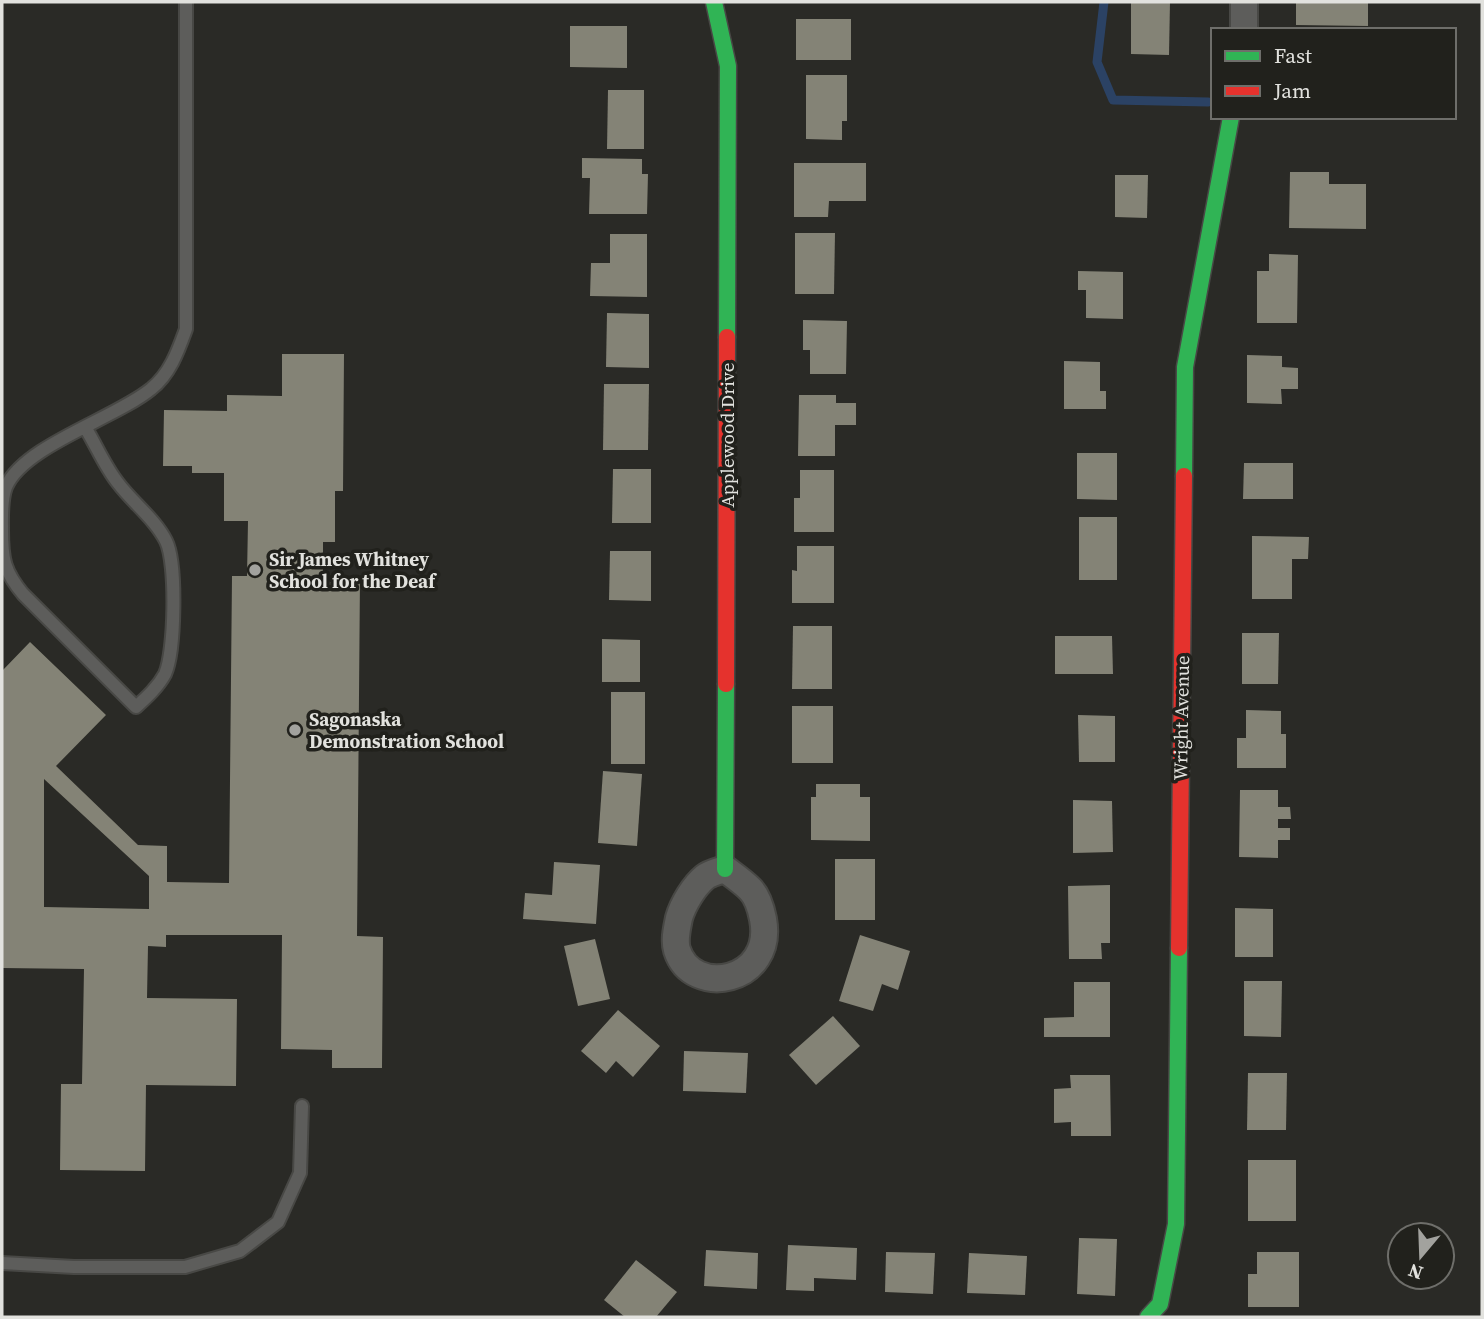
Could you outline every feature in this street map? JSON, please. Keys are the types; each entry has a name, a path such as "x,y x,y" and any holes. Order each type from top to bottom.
{"street":[{"name":"Applewood Drive","path":"714,2 728,66 725,869"},
{"path":"1244,2 1244,28"},
{"name":"Wright Avenue","path":"1148,1317 1160,1304 1176,1224 1185,366 1231,119"}],"lane":[{"path":"85,427 117,482 160,530 173,560 170,657 165,674 155,689 136,707 9,577 2,557 2,509 6,488 17,470 38,454 152,388 174,362 186,329 186,2"},
{"path":"2,1264 185,1267 240,1251 278,1222 300,1173 302,1106"}],"building":[{"path":"1131,2 1170,2 1169,55 1131,54"},
{"path":"1296,2 1368,2 1368,26 1296,25"},
{"path":"796,19 851,19 851,60 796,60"},
{"path":"570,26 627,26 627,68 570,67"},
{"path":"806,75 847,75 847,121 842,121 842,140 806,139"},
{"path":"608,90 644,90 644,149 607,149"},
{"path":"582,158 642,159 642,174 648,174 647,214 589,214 590,178 582,178"},
{"path":"794,163 866,163 866,201 829,201 828,217 794,217"},
{"path":"1290,172 1329,172 1329,184 1366,184 1366,229 1289,228"},
{"path":"1115,175 1148,175 1147,218 1115,217"},
{"path":"795,233 835,233 834,294 795,294"},
{"path":"610,234 647,234 647,297 590,296 591,263 610,263"},
{"path":"1269,254 1298,255 1297,323 1257,323 1257,271 1269,271"},
{"path":"1078,271 1123,272 1123,319 1086,318 1086,290 1078,290"},
{"path":"607,313 649,314 649,368 606,367"},
{"path":"803,320 847,321 846,374 810,374 810,350 803,350"},
{"name":"Sagonaska Demonstration School","path":"282,354 344,354 343,491 335,491 335,542 323,542 323,577 360,577 357,936 383,937 382,1068 332,1068 332,1050 281,1049 282,935 166,935 166,947 148,946 147,998 237,999 236,1086 146,1085 145,1171 60,1170 61,1084 82,1084 84,969 2,968 2,671 30,642 106,715 56,766 138,845 167,846 167,882 229,883 232,576 247,576 248,521 224,521 224,473 192,473 192,466 163,466 164,410 227,411 227,395 282,396","holes":["44,779 149,876 149,909 44,907"]},
{"path":"1247,355 1282,356 1282,367 1298,368 1298,389 1281,389 1282,404 1247,403"},
{"path":"1064,361 1100,362 1100,391 1106,391 1106,409 1064,409"},
{"path":"604,384 649,384 648,450 603,450"},
{"path":"799,395 836,395 836,403 856,403 856,425 835,425 835,456 798,456"},
{"path":"1077,453 1117,453 1117,500 1077,499"},
{"path":"1244,463 1293,463 1293,499 1243,499"},
{"path":"613,469 651,469 651,523 612,523"},
{"path":"800,470 834,470 834,532 794,532 794,498 800,498"},
{"path":"1079,517 1117,517 1117,580 1079,580"},
{"path":"1252,536 1309,537 1308,559 1292,559 1292,599 1252,599"},
{"path":"797,546 834,546 834,603 792,603 792,570 797,571"},
{"path":"610,551 651,551 651,601 609,600"},
{"path":"793,626 832,626 832,689 792,689"},
{"path":"1242,633 1279,633 1278,684 1242,684"},
{"path":"1055,636 1112,636 1113,674 1055,674"},
{"path":"602,639 640,640 640,682 602,682"},
{"path":"611,692 645,692 645,764 611,764"},
{"path":"792,706 833,706 833,763 792,763"},
{"path":"1246,710 1281,711 1281,734 1286,734 1286,768 1237,768 1237,738 1246,738"},
{"path":"1078,715 1115,716 1115,762 1079,762"},
{"path":"603,771 642,774 637,846 598,843"},
{"path":"816,784 860,784 860,797 870,797 870,841 811,840 811,797 816,797"},
{"path":"1240,790 1278,790 1278,807 1290,807 1291,819 1278,819 1278,828 1290,828 1290,840 1278,840 1278,858 1239,857"},
{"path":"1073,800 1112,801 1113,852 1073,853"},
{"path":"835,859 875,859 875,920 835,920"},
{"path":"554,862 600,865 596,924 523,919 525,893 552,895"},
{"path":"1110,885 1110,943 1101,943 1102,959 1069,959 1068,886"},
{"path":"1235,908 1273,909 1273,957 1235,957"},
{"path":"860,935 910,951 898,990 882,984 873,1011 839,1001"},
{"path":"595,939 610,999 578,1006 564,946"},
{"path":"1244,981 1282,981 1281,1037 1244,1036"},
{"path":"1074,982 1110,982 1110,1037 1044,1037 1044,1018 1074,1017"},
{"path":"618,1010 660,1046 633,1077 616,1061 606,1073 581,1051"},
{"path":"833,1016 860,1046 816,1085 789,1055"},
{"path":"684,1051 748,1053 746,1093 683,1091"},
{"path":"1248,1073 1287,1073 1286,1130 1247,1130"},
{"path":"1070,1075 1110,1075 1111,1136 1071,1136 1071,1122 1054,1123 1054,1089 1071,1088"},
{"path":"1248,1160 1296,1160 1296,1221 1248,1221"},
{"path":"1079,1238 1117,1239 1115,1296 1077,1294"},
{"path":"788,1245 857,1248 856,1280 814,1278 814,1291 786,1290"},
{"path":"706,1250 758,1253 757,1289 704,1286"},
{"path":"886,1252 935,1253 933,1294 885,1292"},
{"path":"1257,1252 1299,1252 1299,1307 1248,1307 1248,1274 1257,1274"},
{"path":"969,1253 1027,1256 1025,1295 967,1293"},
{"path":"636,1260 677,1292 656,1317 625,1317 604,1300"}],"waterway":[{"path":"1104,2 1097,62 1113,100 1208,102"}],"traffic: fast":[{"path":"714,2 728,66 727,337"},
{"path":"1184,476 1185,367 1231,119"},
{"path":"725,869 726,684"},
{"path":"1148,1317 1160,1304 1176,1224 1179,948"}],"traffic: jam":[{"path":"726,684 727,337"},
{"path":"1179,948 1184,476"}],"place":[{"name":"Sir James Whitney School for the Deaf","path":"255,570"},
{"name":"Sagonaska Demonstration School","path":"295,730"}]}
